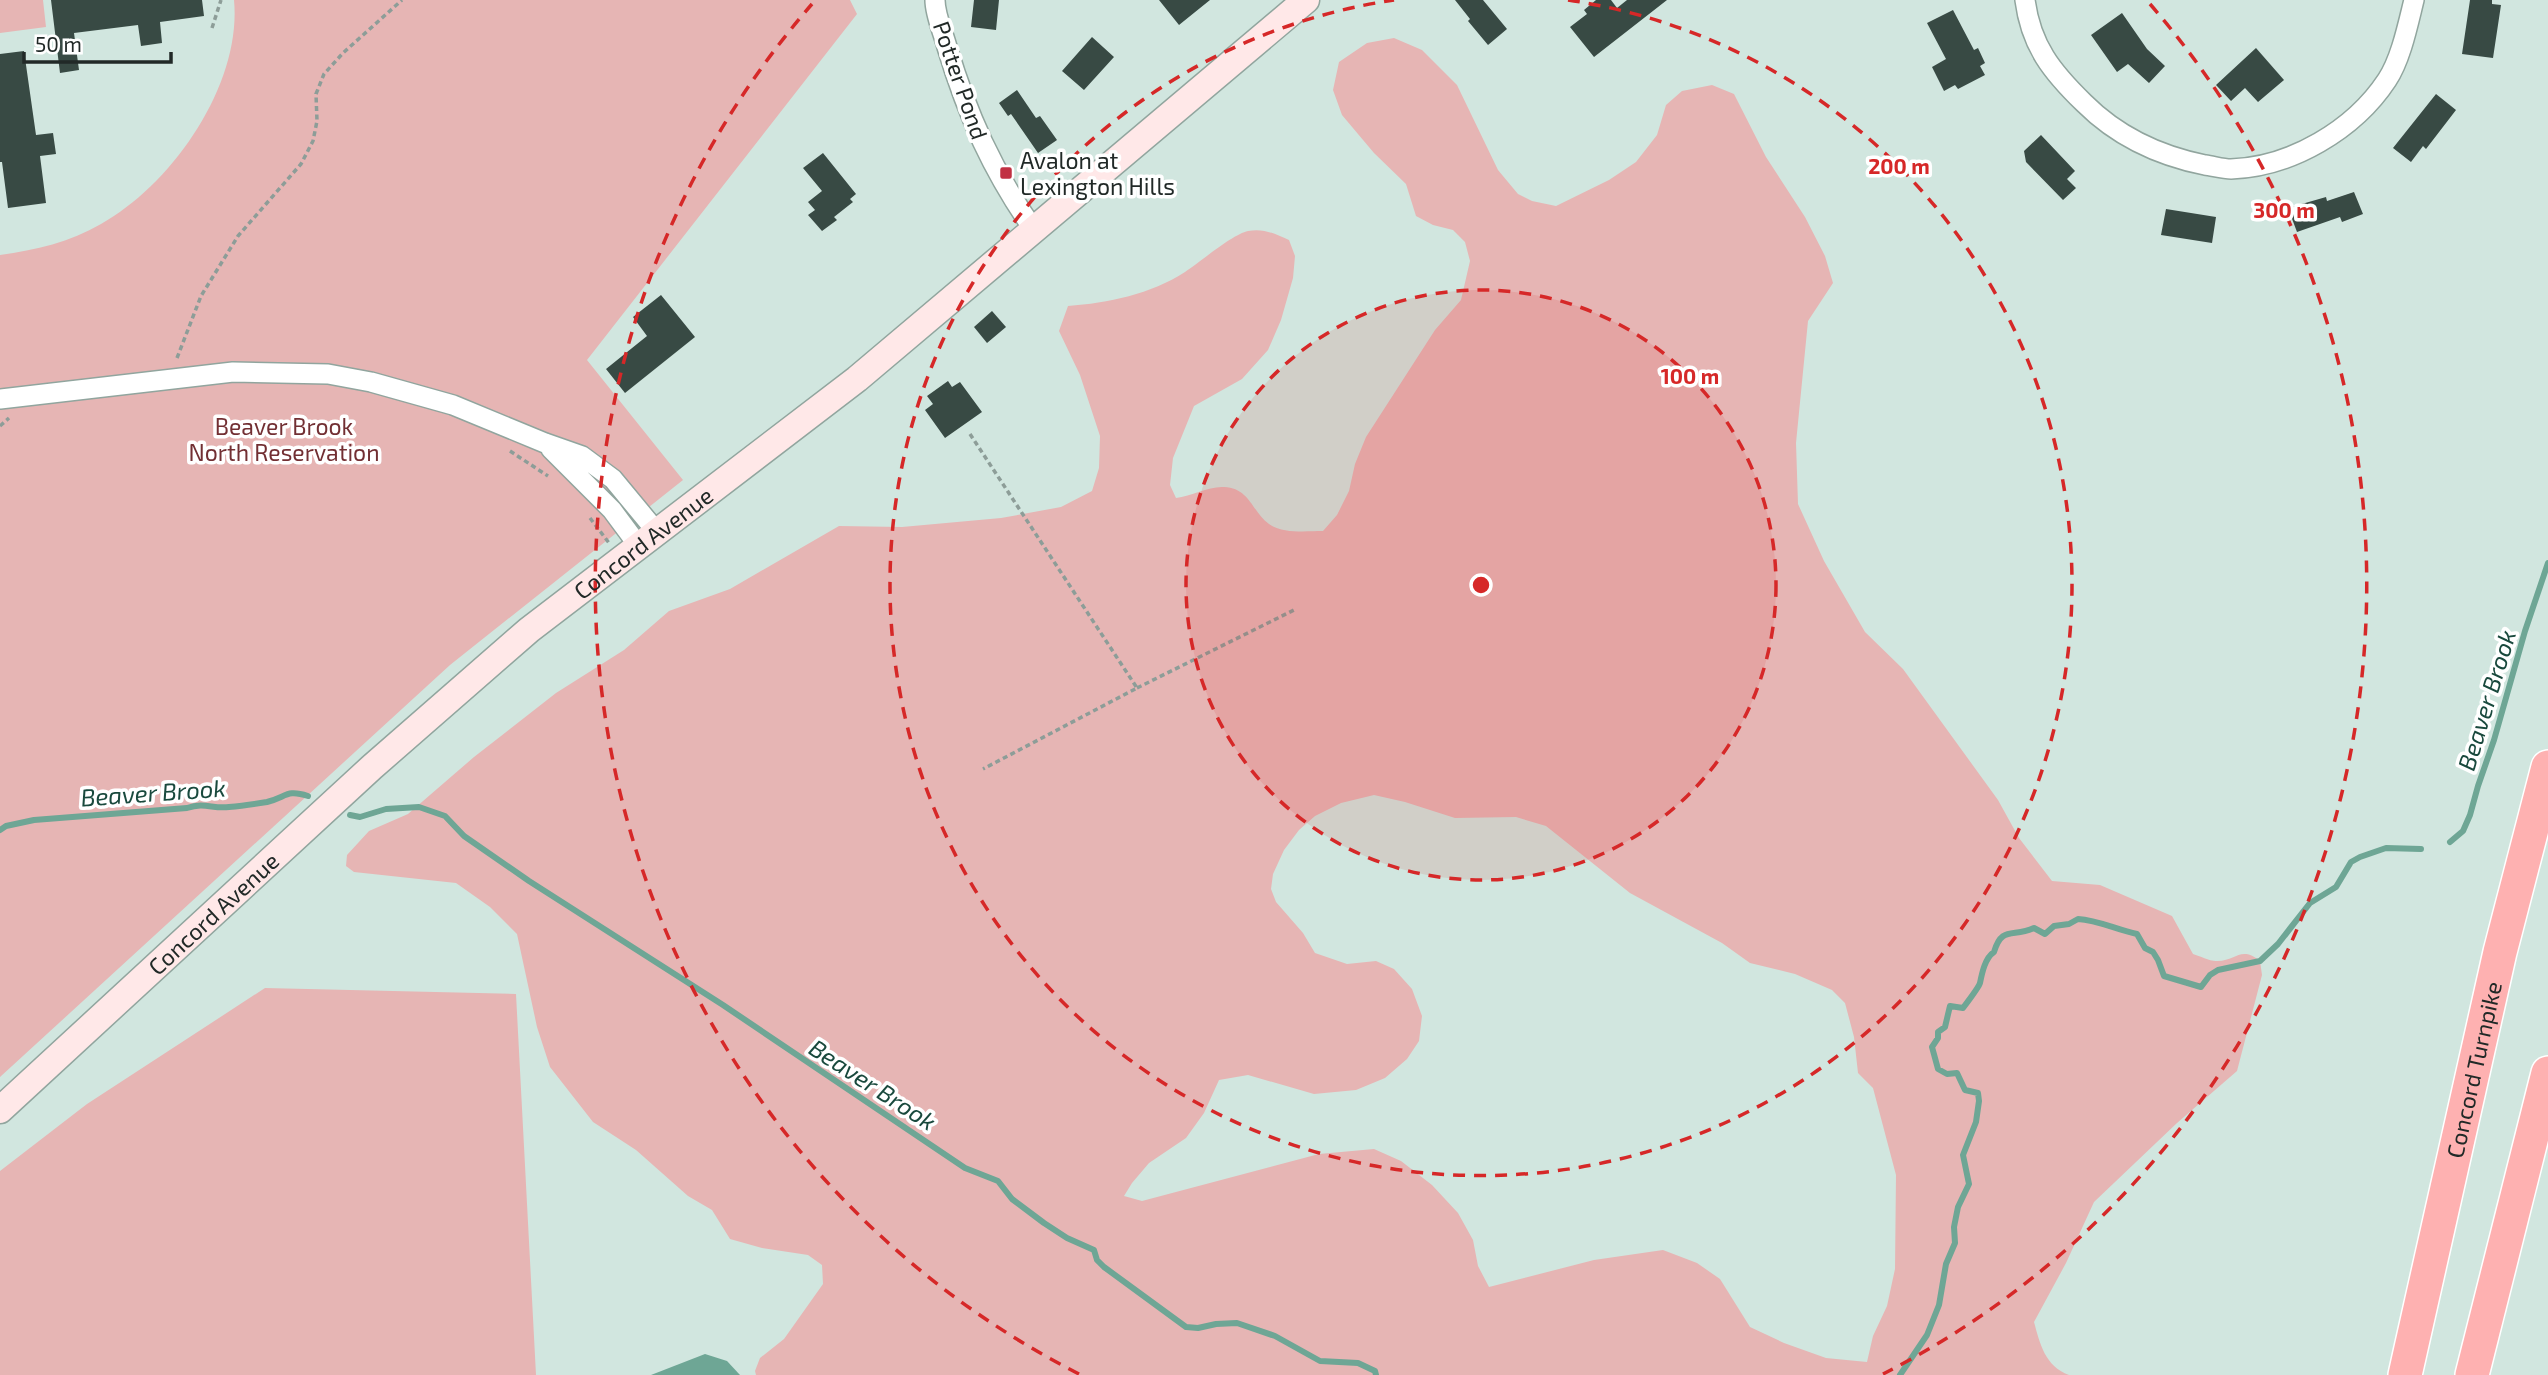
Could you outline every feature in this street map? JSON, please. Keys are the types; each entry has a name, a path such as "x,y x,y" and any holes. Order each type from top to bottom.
{"highway":[{"name":"Concord Turnpike","path":"2405,1375 2495,975 2548,766"},
{"path":"2472,1375 2548,1073"}],"main road":[{"name":"Concord Avenue","path":"0,1110 404,738 529,630 857,379 1306,0"}],"street":[{"name":"Potter Pond","path":"935,0 950,58 971,121 1009,195 1034,230"},
{"path":"2025,0 2036,45 2060,80 2097,116 2130,139 2179,160 2230,169 2272,163 2319,144 2363,111 2388,78 2407,29 2414,0"},
{"path":"0,399 233,372 328,374 415,393 453,405 582,456 600,468 613,479 638,545"}],"path":[{"path":"212,28 221,0"},
{"path":"169,366 177,360 201,296 237,236 301,164 313,141 317,121 316,94 324,74 343,53 402,0"},
{"path":"0,426 10,418"},
{"path":"970,434 1137,688"},
{"path":"504,448 549,477"},
{"path":"588,515 638,545"},
{"path":"983,769 1296,609"}],"green space":[{"path":"0,0 43,0 46,27 0,33"},
{"name":"Beaver Brook North Reservation","path":"234,0 850,0 857,14 587,360 683,480 450,665 0,1077 0,255 52,244 101,224 128,206 177,158 198,128 227,65 234,32"},
{"path":"1394,38 1422,50 1457,85 1498,170 1518,194 1532,201 1556,206 1609,180 1636,162 1657,135 1666,105 1682,91 1712,85 1734,94 1766,157 1805,217 1825,256 1833,283 1808,321 1796,443 1798,504 1824,561 1865,632 1903,669 1998,800 2019,838 2052,881 2100,885 2172,916 2193,954 2223,961 2248,954 2260,961 2262,975 2237,1071 2177,1123 2094,1202 2066,1263 2034,1322 2041,1346 2049,1360 2069,1375 756,1375 760,1358 784,1339 823,1284 822,1265 808,1255 762,1248 730,1239 712,1210 688,1196 636,1150 593,1122 550,1067 537,1027 517,934 490,907 456,883 354,872 346,866 347,855 369,831 408,814 474,757 556,693 624,650 669,611 730,589 839,526 902,527 1001,518 1061,507 1092,491 1099,468 1100,436 1080,375 1059,331 1068,306 1098,303 1144,292 1172,280 1225,243 1248,231 1264,231 1289,240 1295,256 1293,278 1281,320 1268,350 1242,379 1194,406 1173,458 1170,485 1176,498 1212,488 1233,488 1245,496 1263,519 1275,527 1295,531 1323,531 1337,515 1349,491 1355,464 1366,437 1435,330 1461,300 1470,261 1465,242 1453,230 1433,225 1416,216 1406,184 1374,153 1342,115 1333,90 1339,62 1367,43","holes":["1374,795 1455,818 1516,817 1546,826 1630,893 1722,943 1750,963 1795,974 1832,990 1845,1003 1854,1037 1858,1073 1873,1088 1896,1175 1895,1269 1887,1306 1873,1336 1867,1362 1826,1358 1750,1327 1720,1279 1697,1263 1663,1250 1594,1260 1489,1287 1478,1266 1473,1240 1458,1213 1432,1185 1401,1161 1374,1149 1319,1154 1142,1201 1124,1196 1149,1163 1186,1138 1204,1113 1219,1080 1248,1075 1314,1094 1356,1090 1385,1078 1407,1059 1419,1041 1422,1016 1412,989 1394,969 1376,961 1347,964 1315,953 1303,933 1276,902 1271,889 1273,874 1284,850 1299,830 1315,816 1341,803"]},
{"path":"265,988 516,994 536,1375 0,1375 0,1171 87,1104"}],"shaded area":[{"path":"705,1354 727,1361 740,1375 651,1375"}],"building":[{"path":"51,0 202,0 204,16 160,22 162,43 141,46 138,25 74,33 79,70 60,73"},
{"path":"974,0 999,0 996,30 971,27"},
{"path":"1159,0 1210,0 1179,25"},
{"path":"1455,0 1483,0 1507,29 1488,45"},
{"path":"1596,0 1611,0 1617,8 1627,0 1667,0 1594,57 1570,27 1587,14 1584,10"},
{"path":"2470,0 2492,0 2492,4 2501,5 2493,58 2462,54"},
{"path":"1953,10 1974,50 1978,48 1985,63 1980,66 1985,75 1958,89 1955,85 1944,91 1932,67 1946,59 1927,23"},
{"path":"2122,13 2147,49 2165,66 2149,83 2128,64 2117,72 2091,35"},
{"path":"1092,37 1114,57 1084,90 1062,71"},
{"path":"2256,48 2284,80 2258,102 2245,88 2231,101 2216,85"},
{"path":"24,51 36,135 53,133 56,154 40,156 46,203 8,208 0,162 0,54"},
{"path":"1017,90 1036,118 1040,116 1057,140 1038,153 1011,114 1008,116 999,103"},
{"path":"2436,94 2456,110 2426,149 2423,146 2411,162 2393,148"},
{"path":"2041,135 2075,171 2067,179 2076,188 2063,200 2026,162 2024,151"},
{"path":"823,153 856,194 850,199 853,202 834,217 837,220 822,231 808,215 815,210 808,202 822,191 803,168"},
{"path":"2354,192 2363,214 2342,222 2340,217 2297,232 2288,208 2326,197 2327,201"},
{"path":"2166,209 2216,217 2212,243 2161,235"},
{"path":"661,295 695,337 625,393 606,369 647,336 633,317"},
{"path":"992,311 1006,327 987,343 974,327"},
{"path":"948,381 952,387 960,382 982,412 945,438 925,410 933,404 927,396"}],"waterway":[{"name":"Beaver Brook","path":"2450,842 2463,831 2470,815 2548,563"},
{"name":"Beaver Brook","path":"0,830 6,826 34,820 199,806 229,807 267,802 291,794 308,796"},
{"name":"Beaver Brook","path":"350,815 360,817 386,809 419,807 445,816 464,836 529,881 723,1005 965,1168 998,1181 1012,1199 1067,1238 1094,1250 1097,1260 1104,1267 1186,1327 1237,1323 1275,1336 1320,1361 1358,1363 1375,1371 1376,1375"},
{"name":"Beaver Brook","path":"1900,1375 1927,1335 1939,1305 1946,1264 1955,1243 1954,1227 1958,1207 1969,1184 1963,1155 1976,1122 1979,1101 1978,1093 1965,1090 1957,1073 1947,1074 1938,1069 1932,1047 1938,1038 1938,1032 1945,1027 1950,1006 1963,1008 1980,983 1986,962 2001,938 2034,928 2045,934 2054,926 2069,924 2078,919 2093,921 2137,934 2145,948 2153,952 2164,976 2201,987 2210,975 2218,970 2260,961 2278,944 2310,903 2336,887 2351,862 2386,848 2421,849"}],"place":[{"name":"Avalon at Lexington Hills","path":"1006,173"}]}
